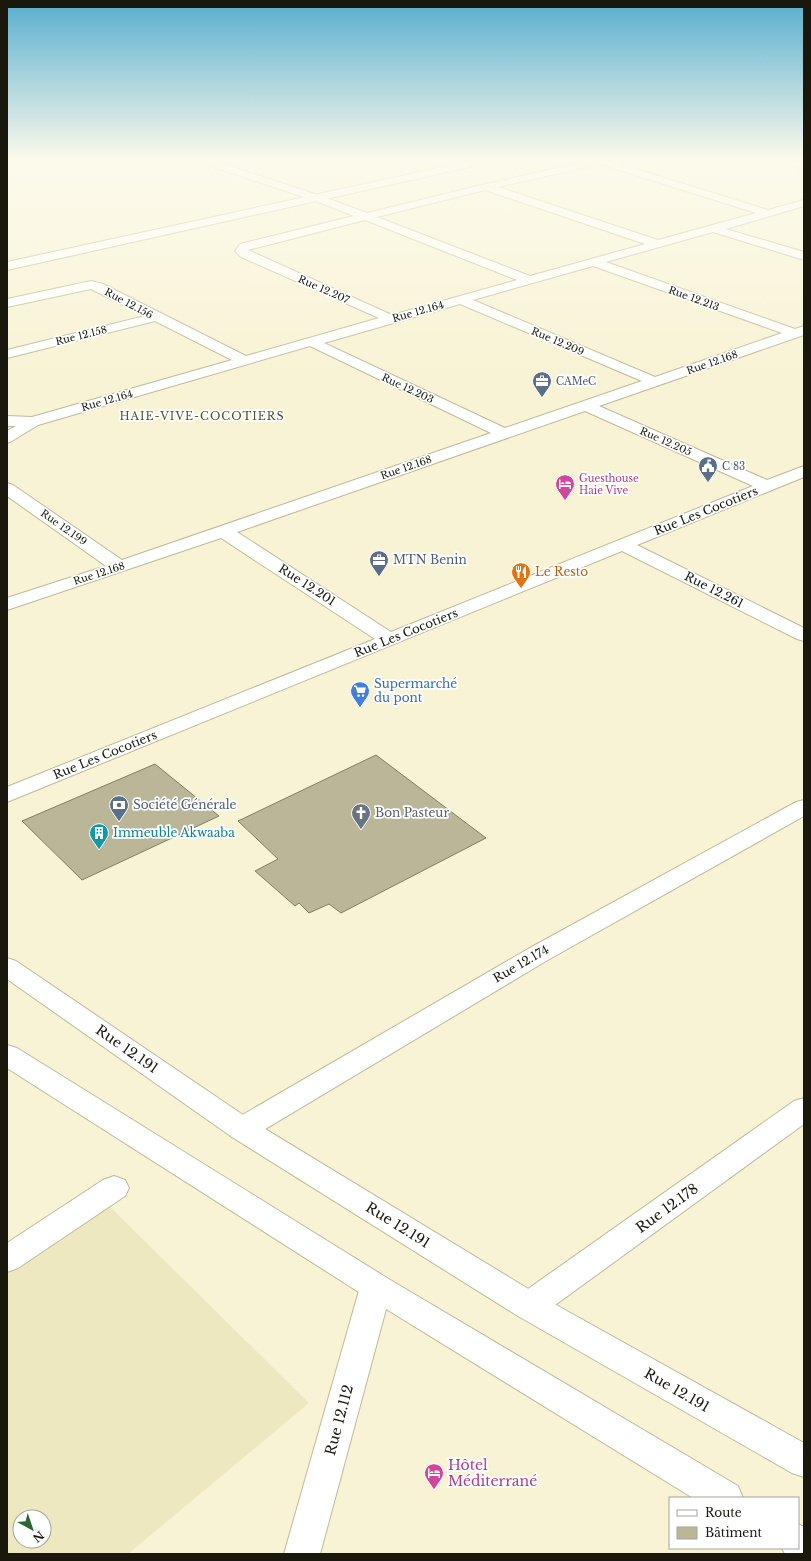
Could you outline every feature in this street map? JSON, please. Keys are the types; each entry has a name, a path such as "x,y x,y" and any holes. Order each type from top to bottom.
{"street":[{"path":"7,260 132,234"},
{"path":"7,266 147,234"},
{"name":"Rue 12.207","path":"295,234 244,247 241,251 391,319"},
{"path":"411,234 529,280"},
{"path":"627,234 657,244"},
{"name":"Rue 12.164","path":"33,422 460,299 696,234"},
{"path":"731,234 804,256"},
{"name":"Rue 12.213","path":"594,262 799,332"},
{"name":"Rue 12.156","path":"7,303 91,285 99,287 244,361"},
{"name":"Rue 12.209","path":"460,299 655,382"},
{"name":"Rue 12.158","path":"7,354 155,316"},
{"name":"Rue 12.168","path":"7,604 799,332"},
{"name":"Rue 12.203","path":"312,342 503,433"},
{"name":"Rue 12.205","path":"586,406 767,486"},
{"path":"7,421 33,422"},
{"path":"7,438 33,422"},
{"name":"Rue Les Cocotiers","path":"7,795 804,471"},
{"name":"Rue 12.199","path":"7,488 120,566"},
{"name":"Rue 12.201","path":"223,531 390,640"},
{"name":"Rue 12.261","path":"624,545 803,634"},
{"name":"Rue 12.174","path":"242,1129 537,955 804,806"},
{"name":"Rue 12.191","path":"7,967 242,1129 529,1306 804,1462"},
{"path":"7,1055 376,1286 723,1497"},
{"name":"Rue 12.178","path":"529,1306 804,1109"},
{"path":"7,1259 114,1188"},
{"name":"Rue 12.112","path":"302,1554 376,1286"}],"shaded area":[{"path":"108,1205 309,1403 128,1554 7,1554 7,1274"}],"building":[{"name":"Bon Pasteur","path":"376,755 486,838 341,913 329,904 309,913 299,903 295,906 255,871 278,859 238,821"},
{"name":"Immeuble Akwaaba","path":"155,764 219,816 82,880 22,821"}],"place":[{"name":"CAMeC","path":"542,398"},
{"name":"C 83","path":"708,483"},
{"name":"Guesthouse Haie Vive","path":"565,501"},
{"name":"MTN Benin","path":"379,577"},
{"name":"Le Resto","path":"521,589"},
{"name":"Supermarché du pont","path":"360,708"},
{"name":"Société Générale","path":"119,822"},
{"name":"Bon Pasteur","path":"361,830"},
{"name":"Immeuble Akwaaba","path":"99,850"},
{"name":"Hôtel Méditerrané","path":"434,1490"}],"district":[{"name":"HAIE-VIVE-COCOTIERS","path":"202,416"}]}
